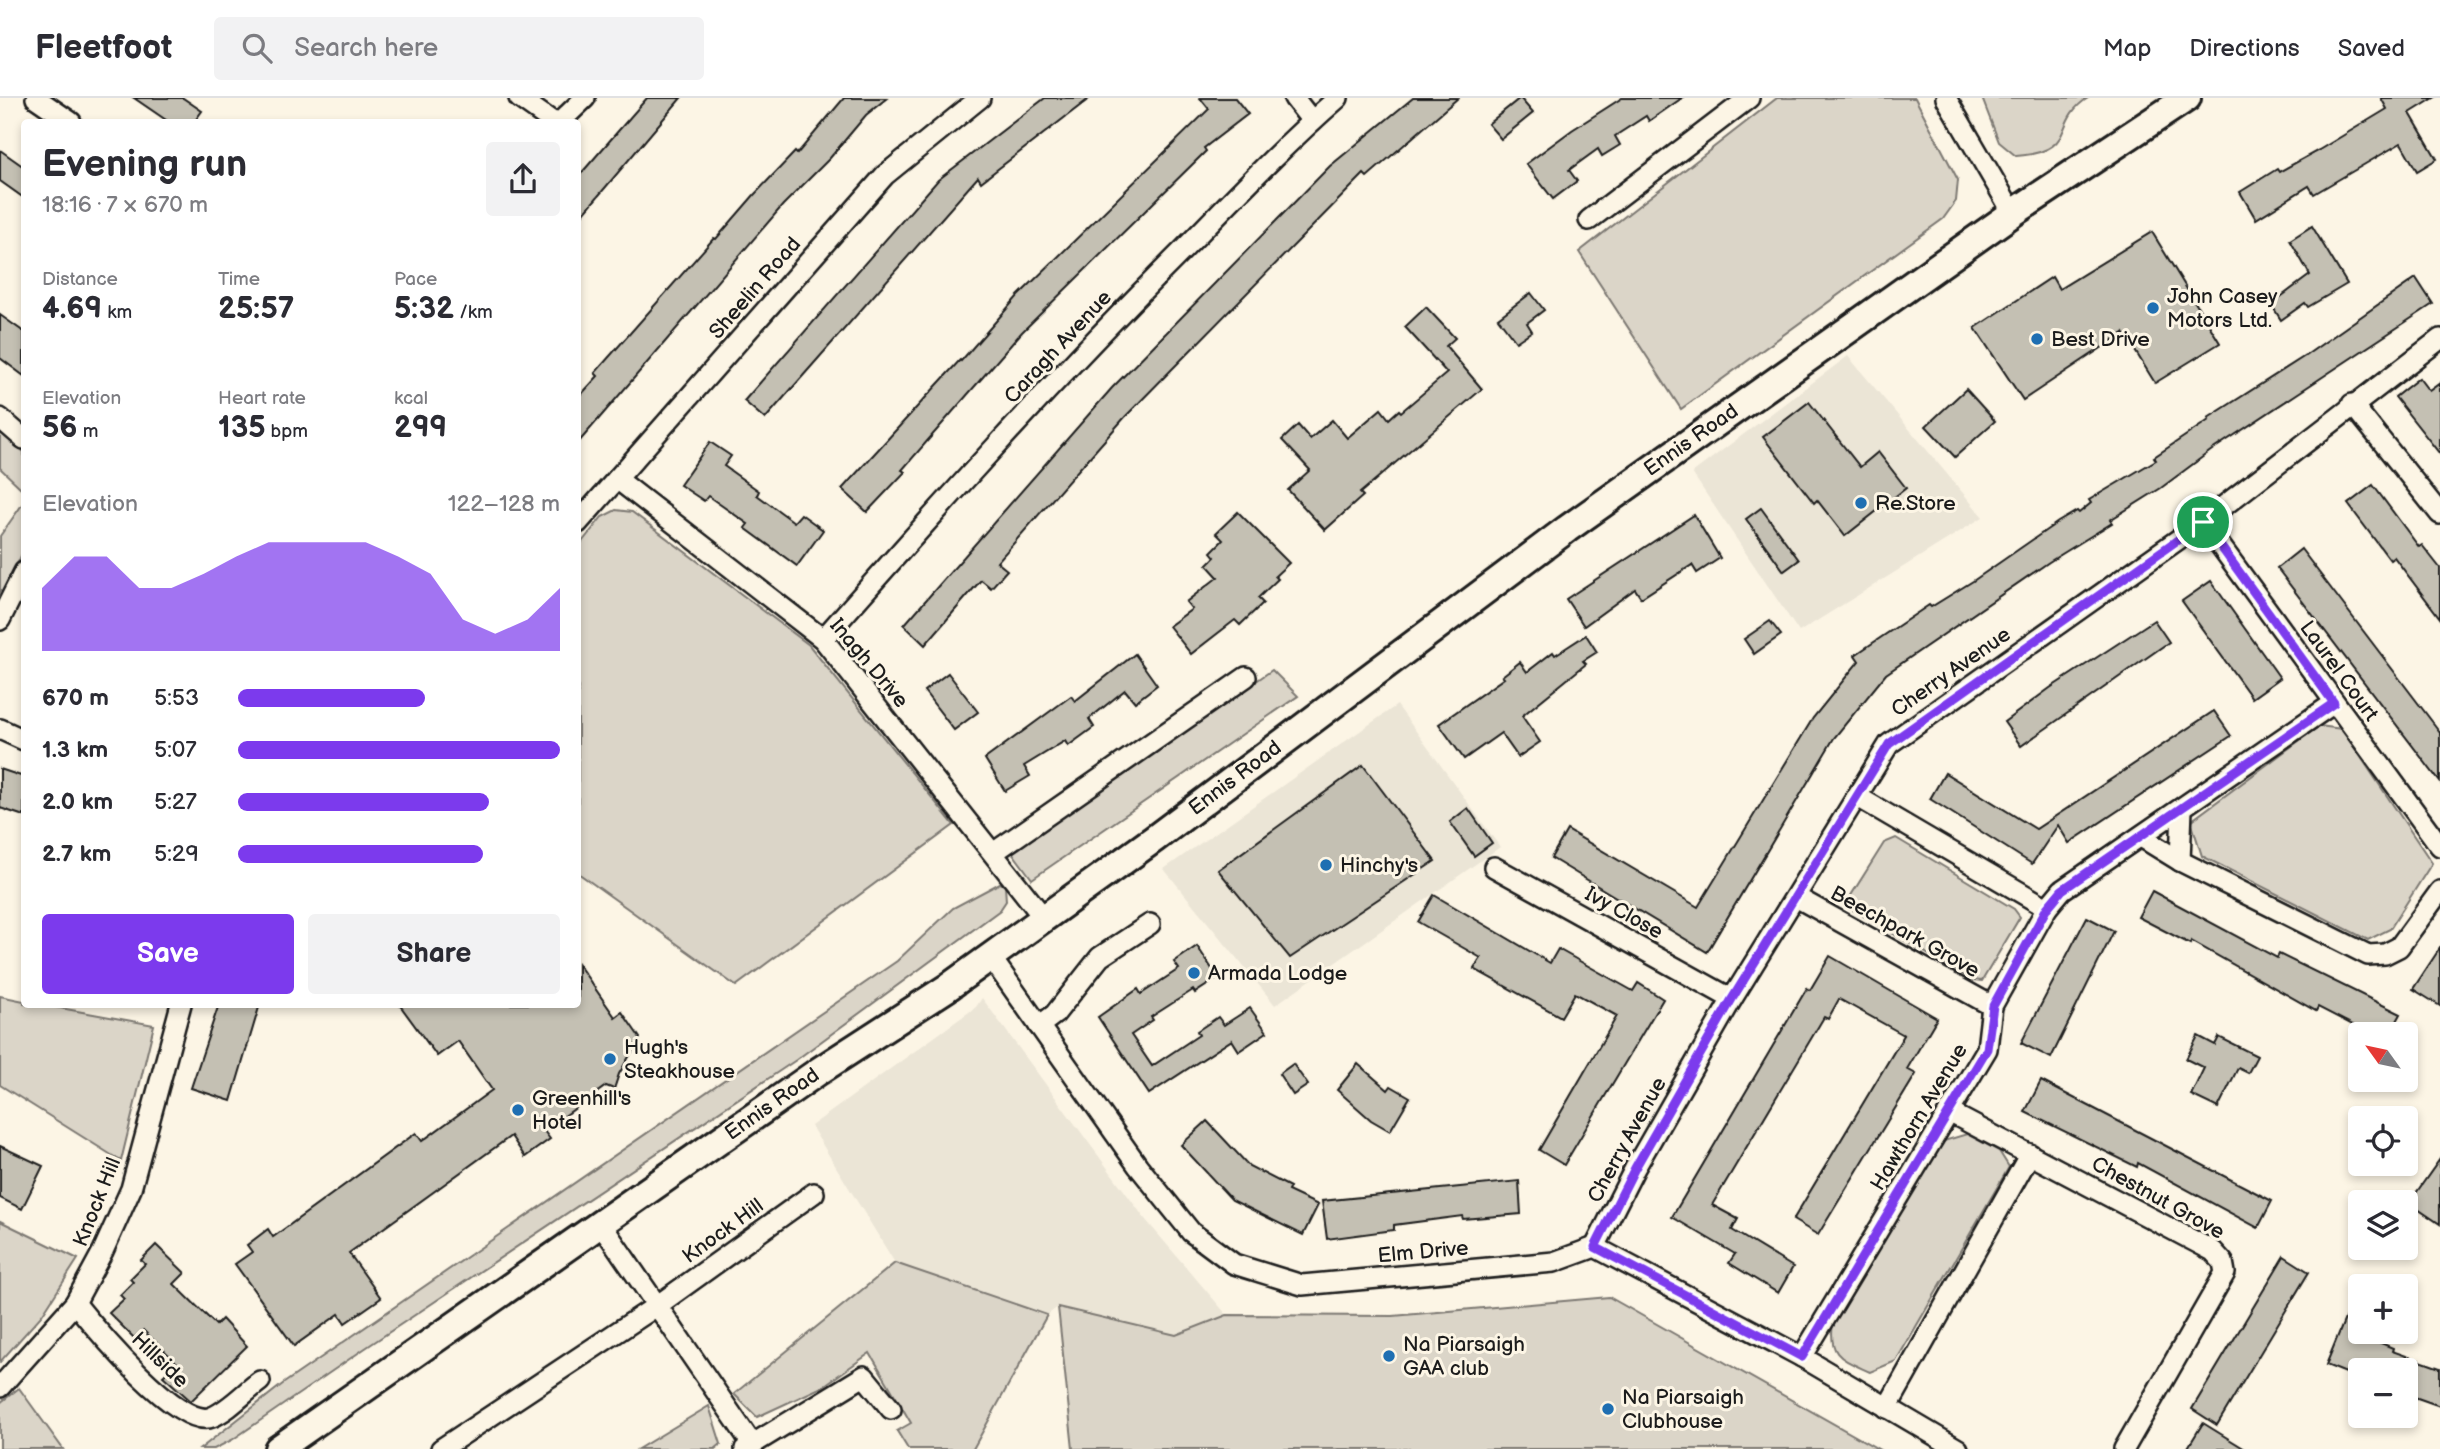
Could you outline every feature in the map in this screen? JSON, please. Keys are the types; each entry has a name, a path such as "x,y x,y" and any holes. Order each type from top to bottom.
{"main road":[{"name":"Ennis Road","path":"278,1449 819,1071 990,957 1154,839 1567,529 2013,213 2187,98"}],"street":[{"path":"36,98 67,119"},
{"path":"519,98 549,119"},
{"path":"563,119 585,98"},
{"name":"Sheelin Road","path":"581,520 885,175 980,98"},
{"path":"1294,98 1312,121"},
{"name":"Caragh Avenue","path":"823,639 920,528 1094,339 1338,98"},
{"path":"1589,220 1749,98"},
{"path":"1946,98 2013,213"},
{"name":"Cherry Avenue","path":"1595,1247 1635,1168 1732,999 1889,744 2203,522 2352,404 2440,339"},
{"path":"2352,404 2440,514"},
{"path":"0,418 21,436"},
{"name":"Inagh Drive","path":"617,479 823,639 1043,917"},
{"name":"Laurel Court","path":"2203,522 2440,846"},
{"path":"0,620 21,578"},
{"path":"993,853 1246,677"},
{"name":"Hawthorn Avenue","path":"1802,1357 1987,1049 1993,1006 2047,908 2062,890 2334,703"},
{"path":"0,729 21,739"},
{"path":"1858,797 2047,908"},
{"path":"2180,861 2182,809"},
{"path":"2141,837 2180,861 2368,955 2385,954 2399,947 2440,891"},
{"name":"Ivy Close","path":"1494,867 1732,999"},
{"name":"Beechpark Grove","path":"1796,897 1993,1006"},
{"path":"1039,1026 1055,1014 1100,957 1150,924"},
{"name":"Elm Drive","path":"990,957 1138,1166 1191,1232 1234,1264 1303,1285 1554,1262 1595,1247"},
{"name":"Knock Hill","path":"0,1387 75,1303 103,1251 131,1189 180,1008"},
{"name":"Chestnut Grove","path":"1949,1112 2213,1251 2223,1262 2225,1273 2124,1449"},
{"path":"1887,1408 2029,1154"},
{"name":"Knock Hill","path":"441,1449 659,1305 814,1192"},
{"path":"601,1224 659,1305 748,1446 864,1376 891,1409"},
{"path":"1595,1247 1802,1357 1958,1449"},
{"name":"Hillside","path":"75,1303 165,1400 194,1419 211,1418 260,1381"}],"shaded area":[{"path":"1777,98 1915,98 1958,180 1956,201 1943,219 1681,409 1579,252"},
{"path":"1982,98 2088,98 2070,116 2057,142 2036,153 2016,156 1999,142"},
{"path":"1848,356 1983,517 1799,632 1692,473"},
{"path":"0,432 21,450 21,488 0,468"},
{"path":"21,506 21,556 0,600 0,536"},
{"path":"616,510 632,512 809,645 954,825 736,986 581,875 581,543 602,517"},
{"path":"1272,670 1298,696 1032,879 1012,852"},
{"path":"1397,705 1500,847 1275,1005 1164,869"},
{"path":"2319,726 2342,729 2432,863 2390,929 2368,940 2202,856 2191,821"},
{"path":"1896,838 2014,909 2020,917 1982,981 1972,980 1853,910 1850,897 1884,843"},
{"path":"1000,883 1005,886 1006,901 1000,910 796,1060 232,1440 214,1449 200,1449 284,1383 897,961 953,908"},
{"path":"0,996 21,1000 21,1008 60,1008 154,1025 121,1161 0,1085"},
{"path":"982,998 1145,1219 1227,1315 1176,1335 1058,1307 1047,1315 895,1263 811,1126 976,1007"},
{"path":"1967,1134 1999,1151 2009,1167 1896,1361 1870,1372 1852,1364 1835,1350 1833,1322 1937,1143"},
{"path":"0,1221 78,1259 42,1315 0,1362"},
{"path":"895,1263 1047,1315 973,1449 908,1449 897,1431 911,1423 870,1353 822,1387 757,1417 734,1394"},
{"name":"Na Piarsaigh GAA club","path":"1609,1297 1878,1449 1073,1449 1058,1307 1176,1335 1227,1315 1393,1316"},
{"path":"19,1388 63,1449 0,1449 0,1403"},
{"path":"709,1406 721,1444 715,1449 638,1449"}],"building":[{"path":"134,98 183,98 202,111 196,119 165,119"},
{"path":"647,98 681,98 581,216 581,174"},
{"path":"844,98 887,98 866,115 830,158 783,205 581,440 581,395 598,376 595,373 714,238 716,239 795,152 797,154"},
{"path":"1045,98 1090,98 981,182 978,177 765,419 744,401 938,180"},
{"path":"1200,98 1235,98 1248,114 1204,148 1206,151 1022,332 902,470 905,472 867,512 842,489 1018,296 1209,109"},
{"path":"1413,98 1458,98 1367,177 1364,174 1125,417 997,562 1007,570 991,588 981,580 925,645 904,625 1112,388 1330,166"},
{"path":"1520,98 1533,113 1501,139 1488,124"},
{"path":"1622,98 1682,98 1649,121 1646,116 1615,136 1620,145 1602,156 1598,149 1569,170 1577,181 1553,199 1526,164"},
{"path":"2381,98 2434,98 2410,113 2437,159 2417,171 2401,143 2314,194 2309,186 2256,219 2240,192 2277,169 2279,172 2319,150 2387,109"},
{"path":"0,150 21,165 21,196 0,181"},
{"path":"2312,226 2347,284 2308,307 2305,303 2281,320 2271,304 2310,275 2290,240"},
{"path":"2152,232 2220,343 2155,383 2124,333 2023,400 1975,328 2052,277 2059,289"},
{"path":"2416,278 2433,304 2212,450 2161,488 2110,520 2112,523 2049,562 1886,674 1834,738 1707,952 1551,858 1567,830 1698,907 1813,718 1859,661 1855,655 1929,605 1931,607 1973,581 2058,522 2077,511 2079,513 2091,503 2089,500 2156,460 2154,457 2209,420 2208,418 2305,356"},
{"path":"1531,293 1544,310 1527,323 1532,331 1516,342 1498,318"},
{"path":"1426,307 1455,338 1446,346 1482,389 1360,493 1363,496 1325,530 1288,490 1310,470 1282,440 1298,425 1310,439 1332,420 1347,438 1381,409 1389,419 1399,410 1401,412 1447,373 1405,327"},
{"path":"0,315 21,330 21,374 0,358"},
{"path":"2419,378 2429,391 2440,383 2440,454 2395,397"},
{"path":"1966,389 1995,421 1955,457 1926,426"},
{"path":"1809,402 1860,467 1878,452 1906,488 1845,536 1817,500 1814,503 1763,437"},
{"path":"710,442 731,456 724,466 759,491 757,495 794,522 801,514 823,530 797,566 745,528 748,524 708,496 704,501 680,485"},
{"path":"2373,485 2419,547 2422,545 2440,568 2440,618 2394,557 2390,560 2348,504"},
{"path":"1761,508 1799,560 1784,571 1746,519"},
{"path":"1238,512 1289,563 1275,576 1278,579 1258,598 1263,603 1240,625 1235,620 1191,654 1169,626 1192,609 1186,602 1218,577 1207,565 1215,557 1211,552 1223,540 1216,533"},
{"path":"1694,515 1720,558 1697,573 1692,565 1641,598 1635,589 1584,626 1566,599"},
{"path":"2301,549 2440,732 2440,782 2277,568"},
{"path":"2211,581 2280,678 2252,698 2182,601"},
{"path":"2154,620 2169,642 2021,746 2004,722 2050,688"},
{"path":"1770,621 1781,635 1754,654 1744,639"},
{"path":"1586,635 1597,652 1583,661 1586,664 1522,716 1540,742 1518,757 1501,733 1464,759 1439,724 1504,678 1502,676 1520,662 1527,672 1553,652 1555,655"},
{"path":"1135,654 1157,685 1135,702 1125,690 1089,719 1094,727 1068,746 1065,741 1024,766 1030,776 1005,791 985,759 1071,696 1075,701"},
{"path":"948,673 978,712 954,730 924,691"},
{"path":"2214,711 2231,736 2069,843 2058,825 2032,864 1930,799 1945,773 2036,829"},
{"name":"Hinchy's","path":"1363,765 1435,861 1290,958 1218,870"},
{"path":"0,769 21,776 21,815 0,808"},
{"path":"1468,808 1492,843 1474,856 1450,822"},
{"path":"2152,891 2277,958 2279,954 2401,1014 2397,1022 2348,1023 2318,1007 2316,1011 2191,941 2190,944 2138,917"},
{"path":"1434,895 1550,963 1558,949 1633,991 1638,983 1663,999 1564,1165 1539,1150 1617,1016 1575,993 1561,1017 1474,969 1481,958 1418,922"},
{"path":"2087,917 2114,931 2051,1058 2021,1043"},
{"path":"1197,946 1218,978 1195,993 1193,990 1151,1017 1153,1020 1131,1035 1152,1066 1199,1035 1197,1031 1218,1017 1224,1025 1250,1008 1267,1032 1239,1051 1232,1040 1149,1094 1098,1017 1138,989 1141,994 1179,969 1174,962"},
{"path":"2440,948 2440,1006 2413,989"},
{"path":"1830,956 1937,1018 1907,1069 1916,1074 1818,1235 1793,1220 1904,1035 1839,999 1828,1019 1824,1017 1712,1205 1738,1219 1732,1230 1793,1267 1778,1293 1729,1263 1735,1254 1672,1217 1807,988 1810,990"},
{"name":"Greenhill's Hotel","path":"581,968 615,1017 622,1012 640,1038 619,1074 614,1089 606,1086 544,1131 550,1139 525,1157 511,1136 349,1253 381,1298 345,1323 339,1314 294,1346 235,1264 252,1252 247,1245 268,1229 273,1237 416,1133 422,1141 492,1090 458,1041 437,1056 402,1008 581,1008"},
{"path":"218,1008 259,1008 231,1101 191,1088"},
{"path":"2198,1036 2215,1045 2219,1037 2257,1056 2248,1073 2238,1068 2218,1108 2191,1095 2204,1068 2186,1059"},
{"path":"1293,1064 1308,1085 1293,1095 1279,1074"},
{"path":"1358,1064 1388,1090 1391,1086 1410,1097 1390,1131 1371,1120 1337,1090"},
{"path":"2041,1081 2272,1201 2258,1228 2138,1163 2137,1167 2025,1112"},
{"path":"1207,1121 1249,1166 1290,1187 1288,1191 1318,1205 1303,1235 1232,1200 1181,1145"},
{"path":"0,1146 43,1166 22,1209 0,1198"},
{"path":"2440,1159 2440,1224 2418,1209 2418,1190"},
{"path":"1519,1181 1521,1214 1463,1219 1462,1216 1394,1225 1394,1230 1327,1239 1322,1201"},
{"path":"156,1245 185,1273 174,1284 216,1325 222,1319 247,1346 191,1401 163,1376 177,1363 143,1330 134,1338 109,1313 124,1299 120,1295 133,1282 130,1279 145,1264 141,1260"},
{"path":"2284,1256 2309,1272 2217,1425 2192,1409"},
{"path":"2346,1316 2348,1344 2383,1344 2393,1348 2392,1351 2412,1358 2348,1358 2348,1374 2326,1365"},
{"path":"2418,1360 2440,1368 2440,1406 2418,1398"},
{"path":"2203,1423 2245,1449 2187,1449"}],"place":[{"name":"John Casey Motors Ltd.","path":"2153,308"},
{"name":"Best Drive","path":"2037,339"},
{"name":"Re.Store","path":"1861,503"},
{"name":"Hinchy's","path":"1326,865"},
{"name":"Armada Lodge","path":"1194,973"},
{"name":"Hugh's Steakhouse","path":"610,1059"},
{"name":"Greenhill's Hotel","path":"518,1110"},
{"name":"Na Piarsaigh GAA club","path":"1389,1356"},
{"name":"Na Piarsaigh Clubhouse","path":"1608,1409"}],"route":[{"path":"2203,522 2334,703 2062,890 2047,908 1993,1006 1987,1049 1802,1357 1595,1247 1635,1168 1732,999 1889,744 2203,522"}]}
